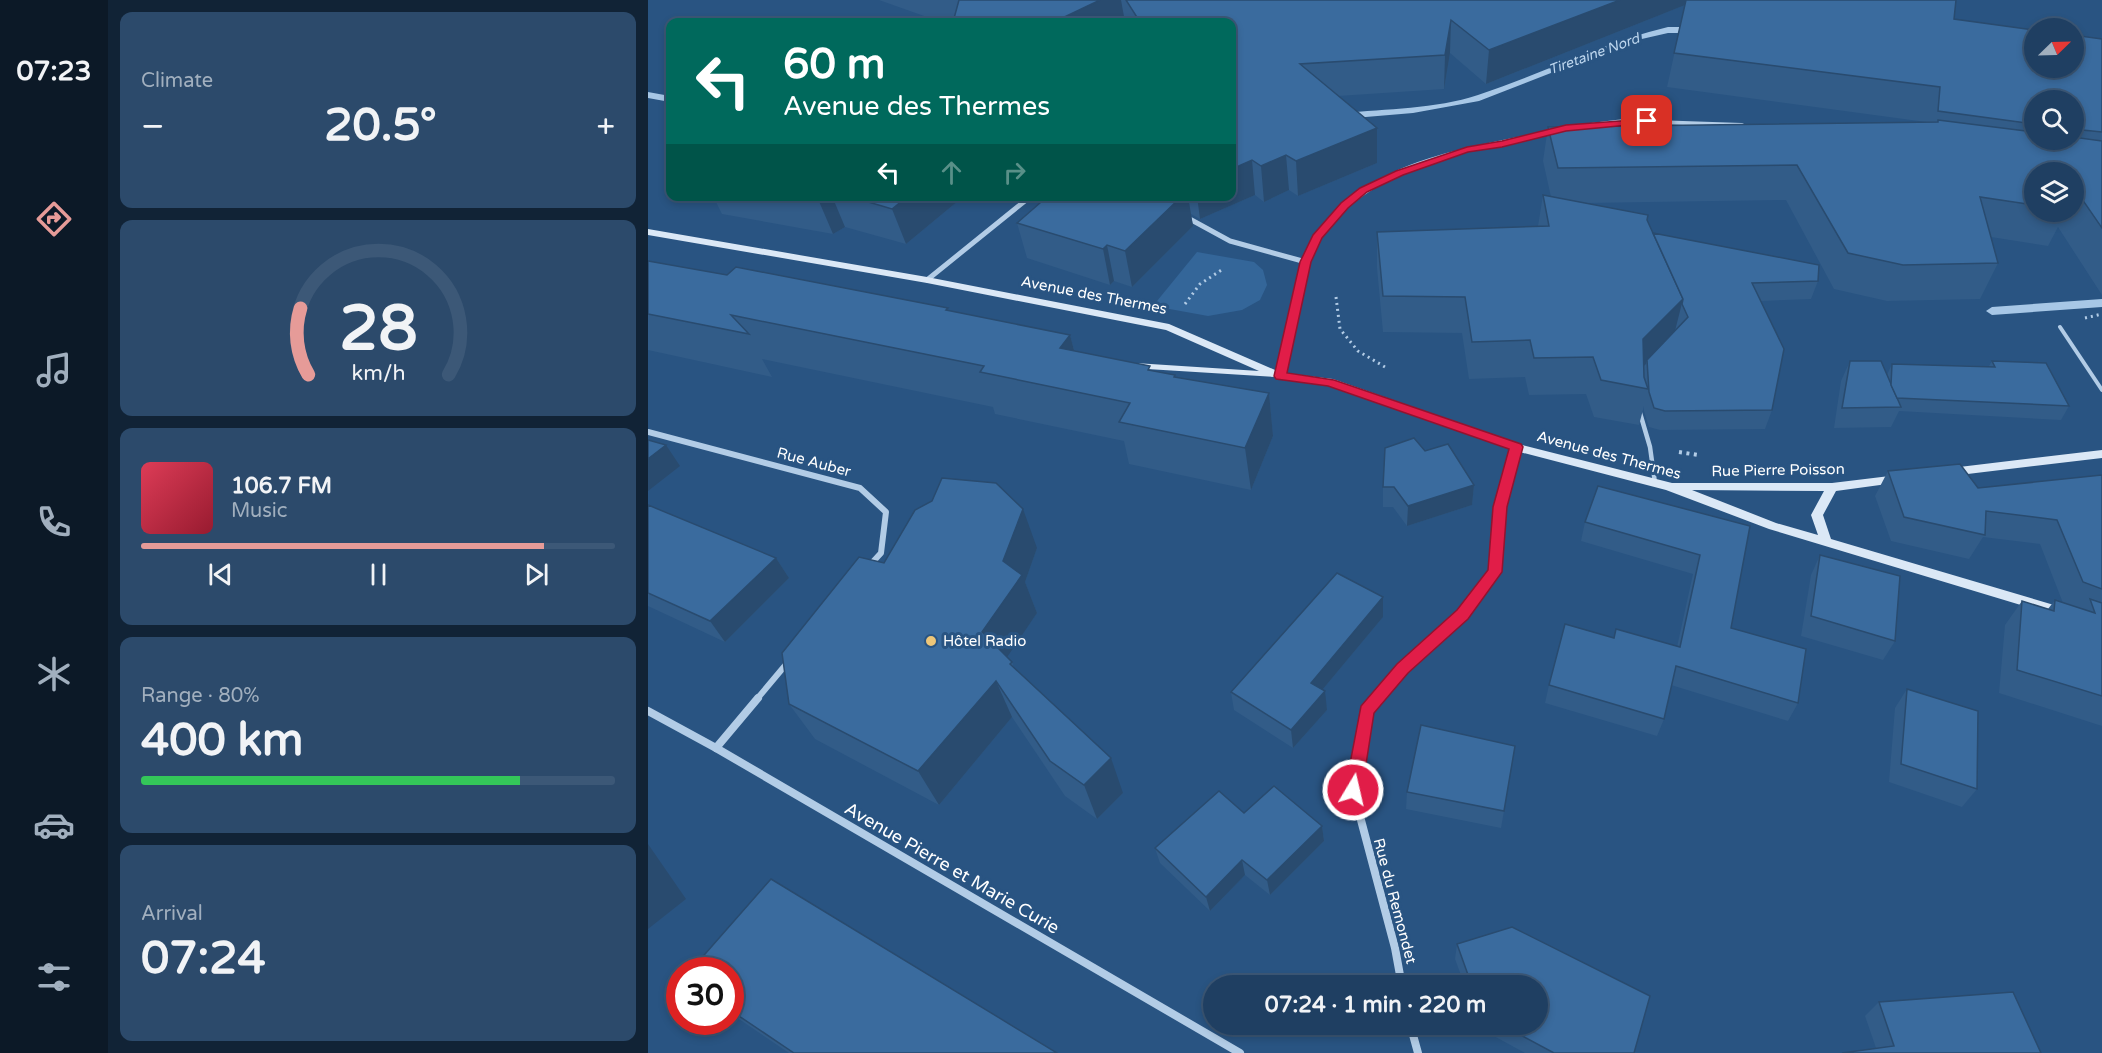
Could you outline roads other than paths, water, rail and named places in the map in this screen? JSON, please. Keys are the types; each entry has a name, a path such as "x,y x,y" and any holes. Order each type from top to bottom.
{"street":[{"path":"1127,366 1280,376 1306,262 1317,237 1345,206 1364,190 1400,173 1467,149 1502,144 1566,128 1624,122 1745,125"},
{"path":"927,280 1025,201"},
{"path":"1181,215 1230,241 1306,262"},
{"name":"Avenue des Thermes","path":"648,232 927,280 1169,327 1280,376 1329,382 1516,447 1669,486 1773,526 2080,618"},
{"name":"Rue Auber","path":"648,432 860,488 886,512 881,553 866,570"},
{"name":"Rue du Remondet","path":"1400,975 1395,948 1353,790 1367,711 1402,668 1462,614 1495,572 1500,507 1516,447"},
{"path":"1935,474 2102,454"},
{"name":"Rue Pierre Poisson","path":"1669,486 1832,487 1912,477"},
{"path":"1826,542 1817,515 1832,487"},
{"path":"716,748 791,659"},
{"name":"Avenue Pierre et Marie Curie","path":"648,711 716,748 1240,1053"},
{"path":"1413,1035 1418,1053"}],"lane":[{"path":"2060,327 2102,390"},
{"path":"1638,407 1650,447 1655,483"}],"waterway":[{"name":"Tiretaine Nord","path":"1342,116 1413,110 1479,98 1630,39 1668,30 1698,30"},
{"path":"648,95 666,98"},
{"path":"1992,311 2102,303"}],"place":[{"name":"Hôtel Radio","path":"931,641"}]}
